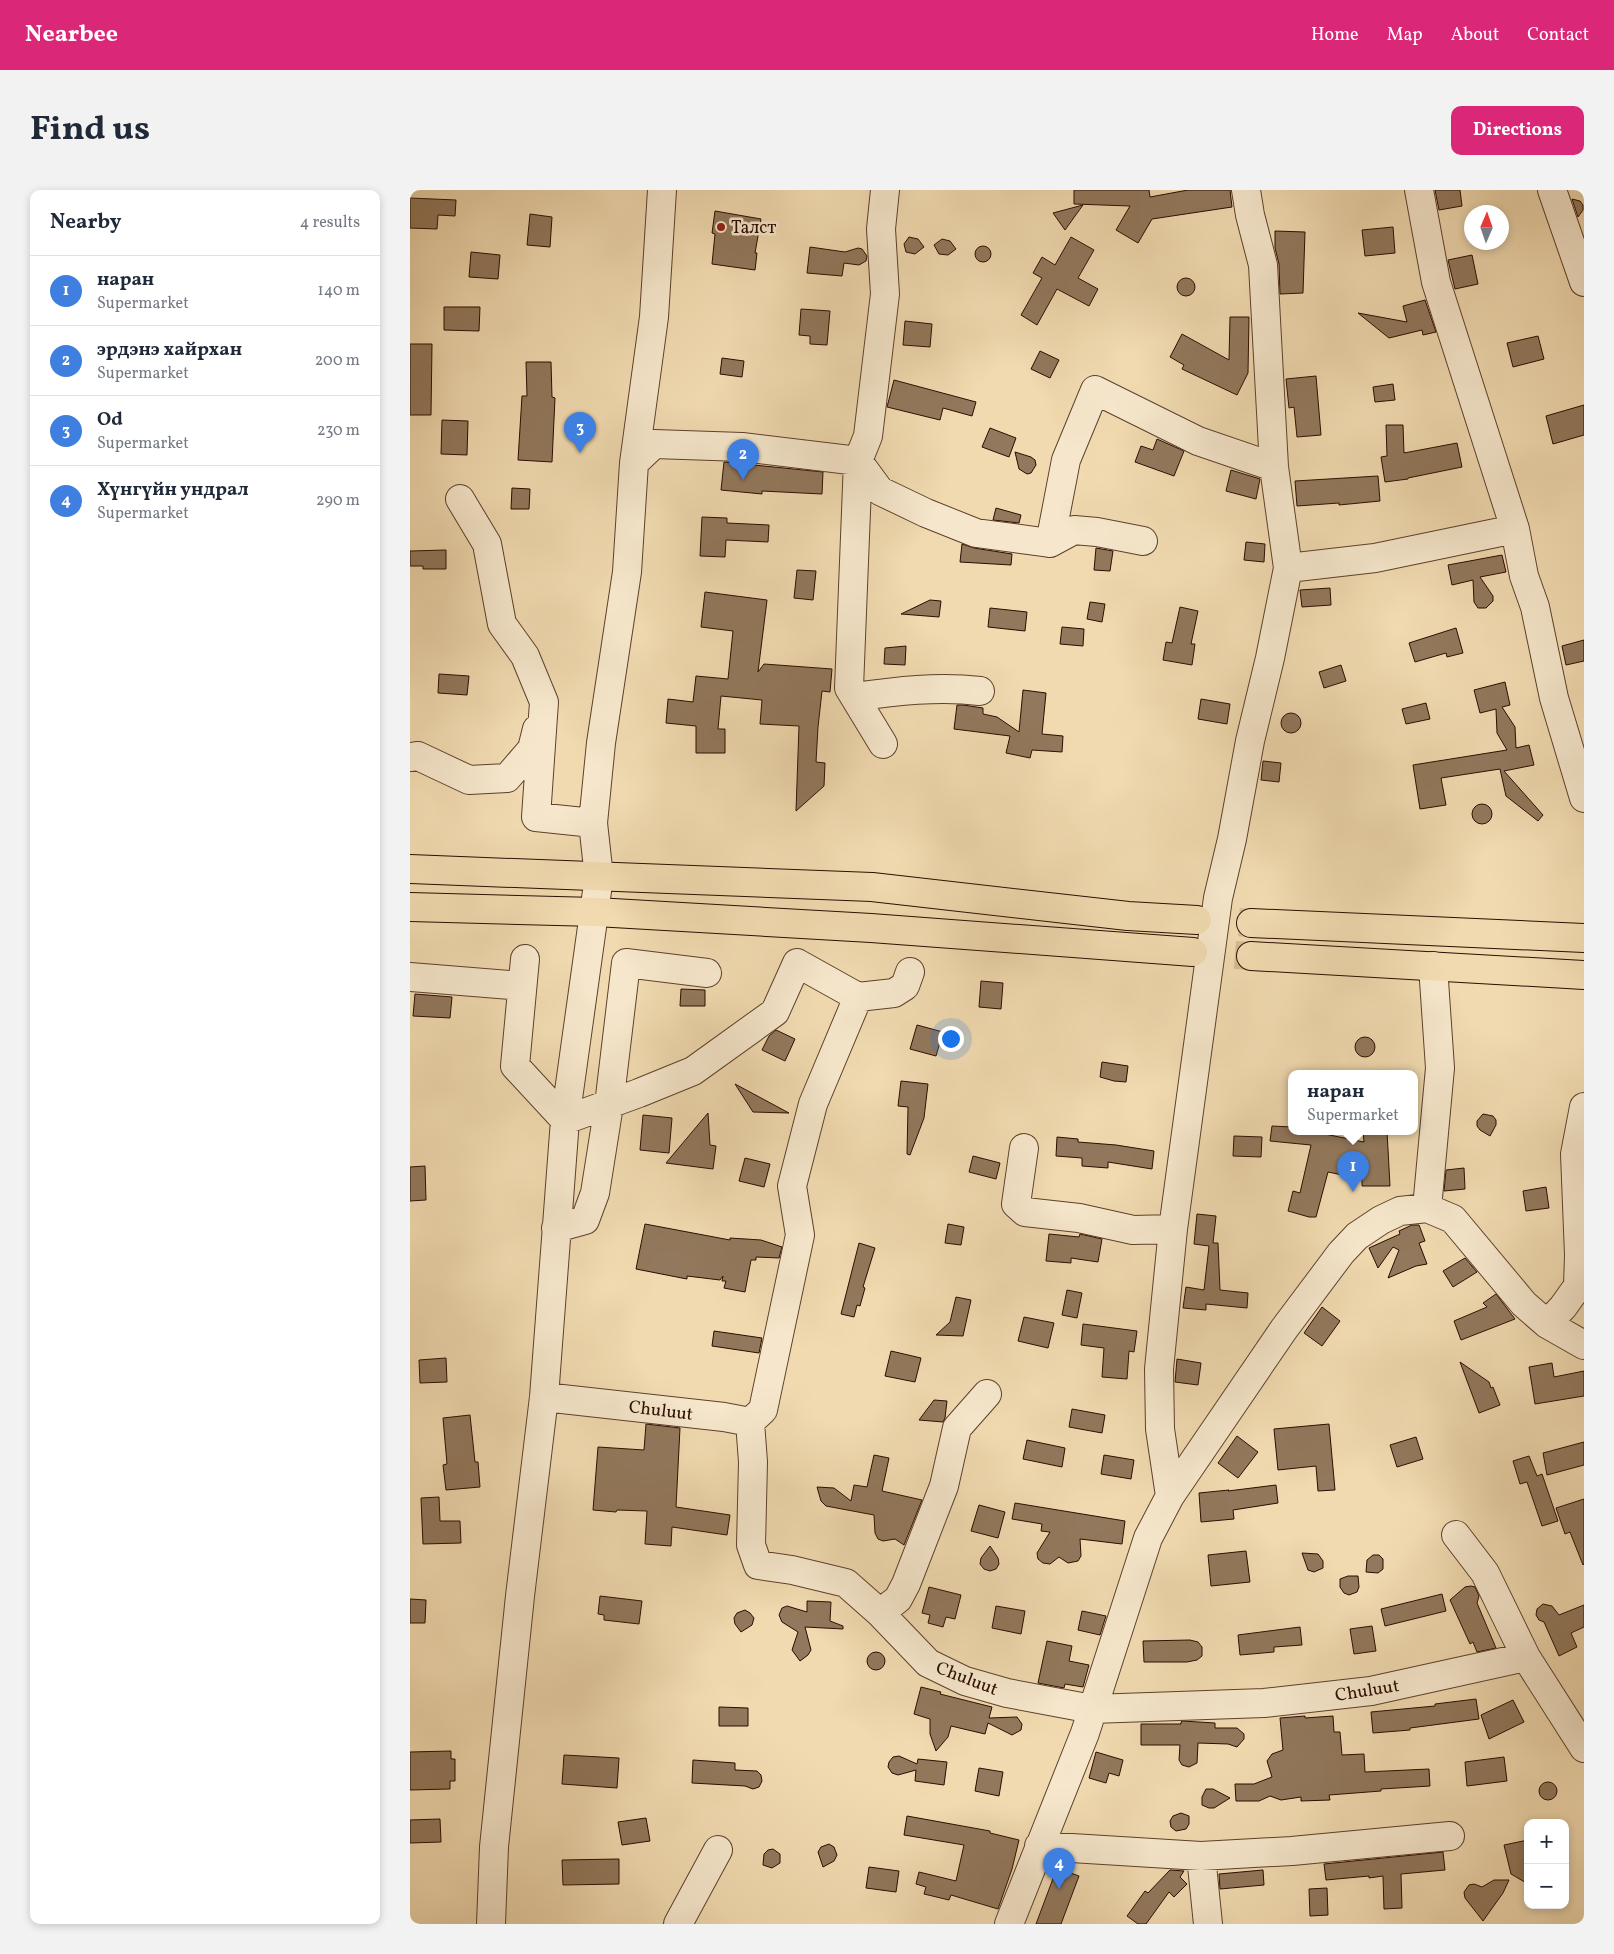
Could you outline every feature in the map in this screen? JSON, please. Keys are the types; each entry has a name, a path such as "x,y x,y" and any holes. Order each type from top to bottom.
{"main road":[{"path":"410,868 872,887 1128,916 1197,920"},
{"path":"410,908 596,912 871,928 1194,952"},
{"path":"1251,923 1584,938"},
{"path":"1251,956 1584,975"}],"street":[{"path":"491,1924 494,1847 520,1596 544,1397 565,1120 596,912 599,877 593,822 601,743 627,572 634,463 654,317 662,190"},
{"path":"883,744 849,688 858,461 868,436 885,294 881,229 885,190"},
{"path":"1170,1496 1160,1429 1159,1369 1173,1229 1218,898 1288,568 1274,467 1263,265 1250,215 1246,190"},
{"path":"1419,190 1436,282 1515,529 1524,576 1535,606 1554,698 1584,798"},
{"path":"1552,190 1584,282"},
{"path":"1050,542 1066,460 1094,390 1198,441 1274,467"},
{"path":"634,463 654,444 742,447 858,461 880,491 926,513 976,533 1050,542 1074,530 1097,532 1143,541"},
{"path":"460,499 487,544 502,624 525,656 544,702 536,817 593,822"},
{"path":"1288,568 1375,558 1515,529"},
{"path":"855,697 897,691 954,688 980,690"},
{"path":"410,757 418,756 469,780 507,778 532,749 544,702"},
{"path":"525,959 515,1066 565,1120"},
{"path":"556,1228 585,1220 595,1192 609,1104 626,963 708,973"},
{"path":"565,1120 693,1071 775,1012 796,963 858,997 894,992 905,986 910,972"},
{"path":"1427,1208 1440,1068 1433,966"},
{"path":"410,978 522,986"},
{"path":"750,1422 763,1410 800,1235 792,1186 812,1104 858,997"},
{"path":"1546,1324 1563,1307 1578,1286 1580,1255 1575,1154 1584,1107"},
{"path":"1024,1148 1016,1204 1025,1212 1079,1218 1133,1230 1173,1229"},
{"path":"1009,1924 1085,1733 1148,1538 1170,1496 1284,1329 1341,1253 1357,1236 1381,1220 1400,1211 1427,1208 1453,1219 1524,1304 1546,1324 1584,1345"},
{"path":"880,1613 898,1599 906,1584 944,1486 957,1428 987,1394"},
{"name":"Chuluut","path":"544,1397 750,1422 753,1462 751,1545 758,1566 792,1570 846,1584 880,1613 928,1663 965,1681 1007,1694 1092,1709 1264,1704 1371,1691 1526,1657"},
{"path":"1456,1536 1485,1573 1526,1657 1584,1748"},
{"path":"1040,1846 1201,1856 1292,1851 1450,1836"},
{"path":"678,1924 718,1850"},
{"path":"1201,1856 1208,1924"}],"building":[{"path":"1074,190 1149,190 1150,197 1188,190 1230,190 1232,207 1152,219 1138,243 1116,230 1130,206 1074,204"},
{"path":"1435,190 1460,190 1462,206 1439,210"},
{"path":"410,198 456,200 455,216 438,215 437,229 410,228"},
{"path":"1572,199 1580,201 1583,205 1583,210 1578,217"},
{"path":"1083,205 1065,230 1053,213"},
{"path":"715,211 761,219 755,253 757,253 755,270 712,264 715,234 712,233"},
{"path":"530,214 552,217 550,247 527,245"},
{"path":"1393,227 1395,253 1365,256 1362,230"},
{"path":"1275,231 1305,232 1303,293 1280,294"},
{"path":"909,237 918,239 924,247 915,254 906,252 904,244"},
{"path":"1071,237 1094,250 1078,278 1098,289 1089,306 1057,289 1037,325 1021,315 1042,278 1033,273 1042,257 1055,265"},
{"path":"942,239 950,241 956,249 948,255 939,254 934,245"},
{"path":"980,246 986,246 991,251 989,260 980,262 975,257 975,251"},
{"path":"810,247 845,252 858,248 862,249 867,256 866,261 859,265 844,263 842,276 807,273"},
{"path":"471,252 500,255 498,279 469,277"},
{"path":"1472,255 1478,284 1455,289 1448,260"},
{"path":"1182,278 1190,278 1195,283 1193,294 1182,296 1177,291 1177,283"},
{"path":"1425,300 1436,332 1423,335 1422,330 1389,338 1358,313 1407,322 1403,306"},
{"path":"444,307 480,307 479,331 444,330"},
{"path":"801,309 830,311 827,345 810,344 810,336 799,335"},
{"path":"1230,317 1249,317 1248,373 1237,395 1182,369 1184,365 1170,357 1182,334 1229,360"},
{"path":"905,321 932,324 930,347 903,345"},
{"path":"1538,336 1544,359 1513,367 1507,343"},
{"path":"410,344 432,344 431,415 410,415"},
{"path":"1040,351 1059,360 1050,378 1031,369"},
{"path":"722,358 744,361 742,377 720,374"},
{"path":"526,362 551,362 552,397 555,398 552,462 518,460 522,396 527,396"},
{"path":"1316,376 1321,435 1297,437 1294,407 1289,408 1286,379"},
{"path":"894,380 976,402 972,416 943,408 940,420 887,407"},
{"path":"1393,384 1395,400 1375,402 1373,387"},
{"path":"1584,405 1584,435 1553,444 1546,416"},
{"path":"442,420 468,421 467,455 441,454"},
{"path":"1386,425 1403,425 1404,453 1457,443 1462,467 1385,482 1381,457 1387,456"},
{"path":"990,428 1016,438 1009,457 982,447"},
{"path":"1157,439 1184,451 1174,476 1135,462 1141,446 1153,450"},
{"path":"1015,452 1035,460 1036,465 1031,473 1027,474 1019,469"},
{"path":"724,462 823,472 822,494 762,491 762,494 721,490"},
{"path":"1231,470 1260,479 1256,499 1226,491"},
{"path":"1378,476 1380,501 1339,505 1339,503 1297,506 1295,481"},
{"path":"512,488 530,489 529,509 511,509"},
{"path":"996,508 1021,515 1019,523 993,520"},
{"path":"702,517 727,518 727,523 769,525 768,542 726,540 725,557 700,556"},
{"path":"1246,542 1265,544 1264,562 1244,560"},
{"path":"962,544 974,548 1012,554 1011,565 960,562"},
{"path":"1096,548 1113,551 1110,571 1094,570"},
{"path":"446,550 446,569 423,569 423,566 410,566 410,551"},
{"path":"1502,555 1506,572 1480,577 1493,596 1493,601 1486,608 1478,608 1474,602 1473,580 1452,585 1448,565"},
{"path":"797,570 816,571 813,600 794,598"},
{"path":"1330,588 1331,605 1302,607 1300,590"},
{"path":"705,592 767,600 758,672 764,664 832,669 830,692 822,691 818,727 816,762 825,763 824,786 796,811 799,726 760,724 762,700 721,696 718,729 725,729 725,753 696,753 696,726 666,723 668,699 693,702 696,676 728,679 733,631 701,627"},
{"path":"930,600 941,601 939,617 901,614"},
{"path":"1090,602 1105,604 1102,622 1087,619"},
{"path":"1180,607 1198,611 1191,644 1195,644 1192,665 1163,660 1166,642 1172,643"},
{"path":"990,608 1027,612 1025,631 988,627"},
{"path":"1062,627 1084,629 1083,646 1060,644"},
{"path":"1456,628 1463,653 1447,657 1446,653 1415,662 1409,643"},
{"path":"1584,640 1584,661 1566,665 1562,646"},
{"path":"906,646 905,665 884,664 885,648"},
{"path":"1341,665 1346,681 1324,688 1319,672"},
{"path":"439,674 469,676 467,695 438,693"},
{"path":"1505,682 1510,705 1502,707 1515,727 1516,748 1529,745 1534,765 1504,771 1543,815 1538,821 1506,796 1500,769 1441,778 1446,805 1420,809 1413,765 1507,750 1497,733 1496,709 1480,713 1474,690"},
{"path":"1023,690 1046,693 1042,734 1063,736 1062,752 1032,750 1030,758 1006,753 1010,736 954,729 957,705 963,705 983,708 983,714 997,717 1019,732"},
{"path":"1201,699 1230,704 1227,724 1198,719"},
{"path":"1426,703 1430,719 1406,724 1402,709"},
{"path":"1291,713 1298,716 1301,723 1298,730 1291,733 1284,730 1281,723 1284,716"},
{"path":"1263,761 1281,763 1279,782 1261,780"},
{"path":"1482,804 1489,807 1492,814 1489,821 1482,824 1475,821 1472,814 1475,807"},
{"path":"981,981 1003,983 1001,1009 979,1007"},
{"path":"681,989 705,990 705,1006 680,1006"},
{"path":"415,994 452,997 450,1018 413,1016"},
{"path":"917,1025 943,1032 936,1056 910,1049"},
{"path":"776,1030 795,1039 785,1061 762,1050 769,1036"},
{"path":"1365,1037 1372,1040 1375,1047 1372,1054 1365,1057 1358,1054 1355,1047 1358,1040"},
{"path":"1102,1062 1128,1066 1126,1082 1100,1077"},
{"path":"901,1081 928,1084 924,1118 910,1155 907,1154 908,1107 898,1106"},
{"path":"735,1084 789,1113 753,1112"},
{"path":"708,1113 710,1145 716,1146 713,1169 666,1163"},
{"path":"1483,1114 1493,1116 1496,1120 1496,1125 1490,1136 1477,1126 1477,1121"},
{"path":"643,1115 672,1118 669,1153 640,1150"},
{"path":"1272,1126 1288,1127 1288,1135 1330,1135 1364,1142 1363,1135 1387,1135 1390,1186 1362,1186 1362,1179 1328,1172 1316,1217 1288,1211 1293,1191 1300,1193 1311,1145 1270,1141"},
{"path":"1234,1136 1262,1137 1261,1157 1233,1156"},
{"path":"1057,1137 1078,1139 1078,1142 1154,1151 1152,1169 1108,1162 1108,1168 1082,1166 1082,1158 1056,1156"},
{"path":"973,1156 1000,1163 996,1179 969,1172"},
{"path":"745,1158 770,1164 764,1187 739,1181"},
{"path":"425,1166 426,1200 410,1201 410,1167"},
{"path":"1464,1168 1465,1189 1444,1191 1446,1170"},
{"path":"1546,1187 1549,1208 1526,1211 1523,1191"},
{"path":"1197,1214 1216,1216 1213,1243 1218,1243 1220,1290 1248,1293 1247,1308 1206,1304 1206,1310 1183,1308 1186,1287 1204,1290 1209,1246 1194,1244"},
{"path":"645,1224 730,1240 730,1238 761,1240 782,1247 779,1258 756,1257 756,1260 751,1260 745,1292 724,1288 726,1281 722,1281 723,1276 720,1280 687,1276 687,1279 636,1269"},
{"path":"948,1224 964,1227 961,1245 945,1243"},
{"path":"1412,1225 1419,1225 1425,1241 1419,1243 1427,1264 1416,1266 1388,1278 1399,1250 1393,1247 1378,1268 1369,1248 1400,1234 1399,1231"},
{"path":"1049,1234 1079,1237 1080,1234 1102,1239 1098,1262 1071,1258 1071,1263 1046,1261"},
{"path":"859,1243 875,1248 863,1287 865,1288 860,1306 857,1305 854,1317 841,1314"},
{"path":"1465,1258 1477,1272 1453,1287 1443,1271"},
{"path":"1067,1290 1082,1293 1077,1318 1062,1315"},
{"path":"1496,1294 1515,1319 1461,1340 1454,1321 1487,1307 1483,1303"},
{"path":"956,1297 971,1300 963,1336 936,1335 950,1322"},
{"path":"1322,1307 1340,1321 1322,1346 1304,1333"},
{"path":"1024,1317 1054,1323 1048,1348 1018,1341"},
{"path":"1083,1324 1137,1331 1134,1352 1129,1351 1127,1379 1102,1377 1104,1348 1081,1345"},
{"path":"714,1331 762,1338 759,1353 712,1346"},
{"path":"891,1351 921,1358 915,1382 885,1376"},
{"path":"446,1358 447,1382 420,1383 419,1360"},
{"path":"1177,1359 1201,1363 1198,1385 1175,1382"},
{"path":"1460,1362 1489,1382 1500,1405 1479,1413"},
{"path":"1552,1363 1554,1377 1584,1371 1584,1396 1535,1404 1529,1367"},
{"path":"934,1400 947,1401 943,1422 919,1420"},
{"path":"1072,1409 1105,1415 1102,1433 1069,1427"},
{"path":"470,1415 475,1462 478,1462 480,1487 446,1490 443,1465 447,1464 443,1418"},
{"path":"646,1424 680,1428 676,1507 730,1515 727,1535 672,1527 671,1546 645,1544 647,1511 617,1510 616,1512 593,1510 598,1447 644,1450"},
{"path":"1329,1424 1335,1490 1318,1491 1316,1466 1278,1470 1274,1429"},
{"path":"1237,1436 1258,1452 1238,1478 1218,1463"},
{"path":"1416,1437 1423,1459 1397,1467 1390,1445"},
{"path":"1027,1440 1065,1448 1062,1467 1023,1459"},
{"path":"1584,1442 1584,1465 1547,1475 1543,1453"},
{"path":"874,1455 889,1458 882,1491 922,1500 904,1545 895,1539 883,1541 878,1539 875,1533 874,1515 826,1506 821,1501 817,1487 834,1488 851,1501 854,1485 867,1487"},
{"path":"1104,1455 1134,1460 1131,1479 1101,1474"},
{"path":"1529,1456 1537,1476 1542,1474 1558,1521 1542,1526 1527,1482 1520,1484 1513,1461"},
{"path":"1276,1485 1278,1503 1233,1510 1234,1519 1201,1522 1199,1493"},
{"path":"439,1497 440,1521 460,1521 461,1543 423,1544 421,1498"},
{"path":"1584,1499 1583,1565 1570,1532 1565,1534 1556,1508"},
{"path":"1015,1503 1125,1521 1122,1544 1080,1539 1081,1556 1078,1561 1068,1563 1059,1557 1050,1564 1043,1563 1038,1559 1037,1553 1050,1532 1041,1531 1042,1524 1012,1519"},
{"path":"979,1505 1005,1512 998,1538 971,1531"},
{"path":"990,1546 998,1558 999,1564 996,1569 990,1571 984,1569 980,1564 981,1558"},
{"path":"1246,1551 1250,1582 1211,1586 1208,1555"},
{"path":"1302,1553 1318,1554 1323,1561 1323,1568 1314,1572 1308,1570"},
{"path":"1373,1555 1379,1555 1383,1559 1383,1569 1378,1573 1366,1572 1367,1560"},
{"path":"1348,1576 1358,1576 1359,1587 1357,1592 1349,1595 1344,1593 1340,1587 1340,1579"},
{"path":"929,1587 961,1595 955,1619 946,1617 943,1627 928,1623 930,1615 922,1613"},
{"path":"1465,1587 1475,1587 1479,1596 1477,1603 1496,1648 1477,1652 1473,1642 1470,1644 1450,1600"},
{"path":"1442,1594 1446,1611 1385,1626 1381,1609"},
{"path":"600,1596 642,1601 639,1624 604,1620 604,1615 598,1614"},
{"path":"410,1599 426,1600 425,1623 410,1623"},
{"path":"807,1601 831,1602 830,1621 843,1626 843,1629 805,1627 811,1650 800,1661 792,1650 798,1632 782,1622 779,1615 782,1608 787,1606 807,1612"},
{"path":"1543,1604 1552,1606 1559,1615 1584,1605 1584,1627 1571,1633 1577,1647 1559,1656 1544,1622 1539,1620 1536,1615 1537,1609"},
{"path":"996,1606 1025,1611 1021,1634 992,1628"},
{"path":"745,1610 754,1618 752,1625 741,1632 735,1624 734,1618 737,1613"},
{"path":"1082,1611 1106,1616 1100,1635 1078,1630"},
{"path":"1372,1626 1376,1651 1354,1654 1350,1629"},
{"path":"1300,1627 1302,1645 1274,1647 1274,1652 1240,1655 1238,1635"},
{"path":"1190,1640 1198,1642 1202,1647 1202,1656 1197,1660 1187,1662 1144,1662 1143,1641"},
{"path":"1047,1641 1072,1646 1069,1661 1089,1665 1083,1687 1065,1684 1064,1688 1038,1683"},
{"path":"872,1652 880,1652 885,1657 883,1668 872,1670 867,1665 867,1657"},
{"path":"921,1687 941,1692 940,1694 992,1707 989,1718 1017,1717 1022,1724 1021,1730 1012,1735 988,1723 985,1734 951,1726 948,1737 936,1751 930,1734 930,1719 914,1714"},
{"path":"1476,1699 1479,1719 1410,1728 1410,1730 1373,1733 1371,1712 1435,1706 1435,1704"},
{"path":"1513,1700 1524,1722 1489,1739 1481,1715"},
{"path":"719,1707 748,1708 748,1726 719,1726"},
{"path":"1305,1716 1305,1718 1333,1716 1334,1732 1340,1732 1342,1755 1364,1754 1365,1772 1429,1769 1430,1786 1329,1795 1330,1800 1301,1801 1301,1797 1281,1800 1270,1796 1259,1801 1236,1801 1235,1784 1254,1784 1272,1777 1267,1761 1272,1754 1283,1750 1280,1718"},
{"path":"1182,1721 1215,1723 1215,1728 1237,1728 1244,1734 1244,1739 1237,1747 1228,1744 1198,1743 1197,1763 1189,1767 1182,1765 1179,1760 1180,1745 1141,1745 1141,1724 1181,1724"},
{"path":"451,1751 451,1759 455,1759 455,1781 450,1781 450,1789 410,1790 410,1752"},
{"path":"1096,1752 1123,1760 1119,1776 1109,1773 1106,1783 1089,1778"},
{"path":"564,1755 619,1758 617,1788 562,1784"},
{"path":"899,1756 917,1764 918,1759 947,1762 944,1785 915,1781 916,1770 898,1775 892,1773 888,1767 889,1762 893,1757"},
{"path":"1504,1757 1507,1781 1467,1786 1465,1762"},
{"path":"693,1760 735,1763 735,1770 757,1771 761,1775 762,1781 759,1787 753,1789 745,1786 692,1783"},
{"path":"979,1768 1003,1772 999,1796 975,1791"},
{"path":"1544,1782 1552,1782 1557,1787 1555,1798 1544,1800 1539,1795 1539,1787"},
{"path":"1206,1789 1213,1789 1230,1798 1214,1808 1209,1808 1202,1805 1202,1797"},
{"path":"1181,1813 1189,1816 1189,1824 1186,1829 1176,1831 1171,1827 1170,1821 1173,1816"},
{"path":"907,1816 990,1831 990,1833 1019,1840 1012,1869 998,1909 951,1895 949,1900 924,1894 926,1887 916,1884 919,1872 956,1881 964,1845 904,1835"},
{"path":"646,1818 650,1841 622,1845 618,1822"},
{"path":"440,1819 441,1842 410,1843 410,1820"},
{"path":"1524,1841 1524,1882 1511,1874 1504,1845"},
{"path":"829,1844 834,1847 837,1855 834,1861 823,1867 818,1852 821,1847"},
{"path":"773,1849 780,1854 780,1863 772,1868 763,1865 764,1854 768,1850"},
{"path":"1443,1852 1445,1870 1401,1874 1402,1908 1384,1909 1383,1876 1326,1880 1324,1864"},
{"path":"619,1859 619,1884 563,1885 562,1860"},
{"path":"869,1867 899,1871 896,1892 866,1888"},
{"path":"1057,1868 1079,1876 1061,1924 1036,1924"},
{"path":"1170,1870 1184,1871 1180,1877 1187,1884 1174,1897 1169,1892 1146,1924 1138,1924 1127,1916 1145,1891 1148,1893"},
{"path":"1263,1870 1264,1885 1220,1889 1219,1874"},
{"path":"1494,1880 1509,1880 1503,1893 1483,1921 1465,1898 1464,1892 1469,1885 1474,1884 1482,1887"},
{"path":"1327,1888 1328,1915 1310,1916 1309,1889"}],"tunnel":[{"path":"1197,920 1251,923"},
{"path":"1193,952 1251,956"}],"place":[{"name":"Талст","path":"721,227"},
{"name":"Od","path":"580,453"},
{"name":"эрдэнэ хайрхан","path":"743,480"},
{"name":"наран","path":"1353,1192"},
{"name":"Хүнгүйн ундрал","path":"1059,1889"}]}
